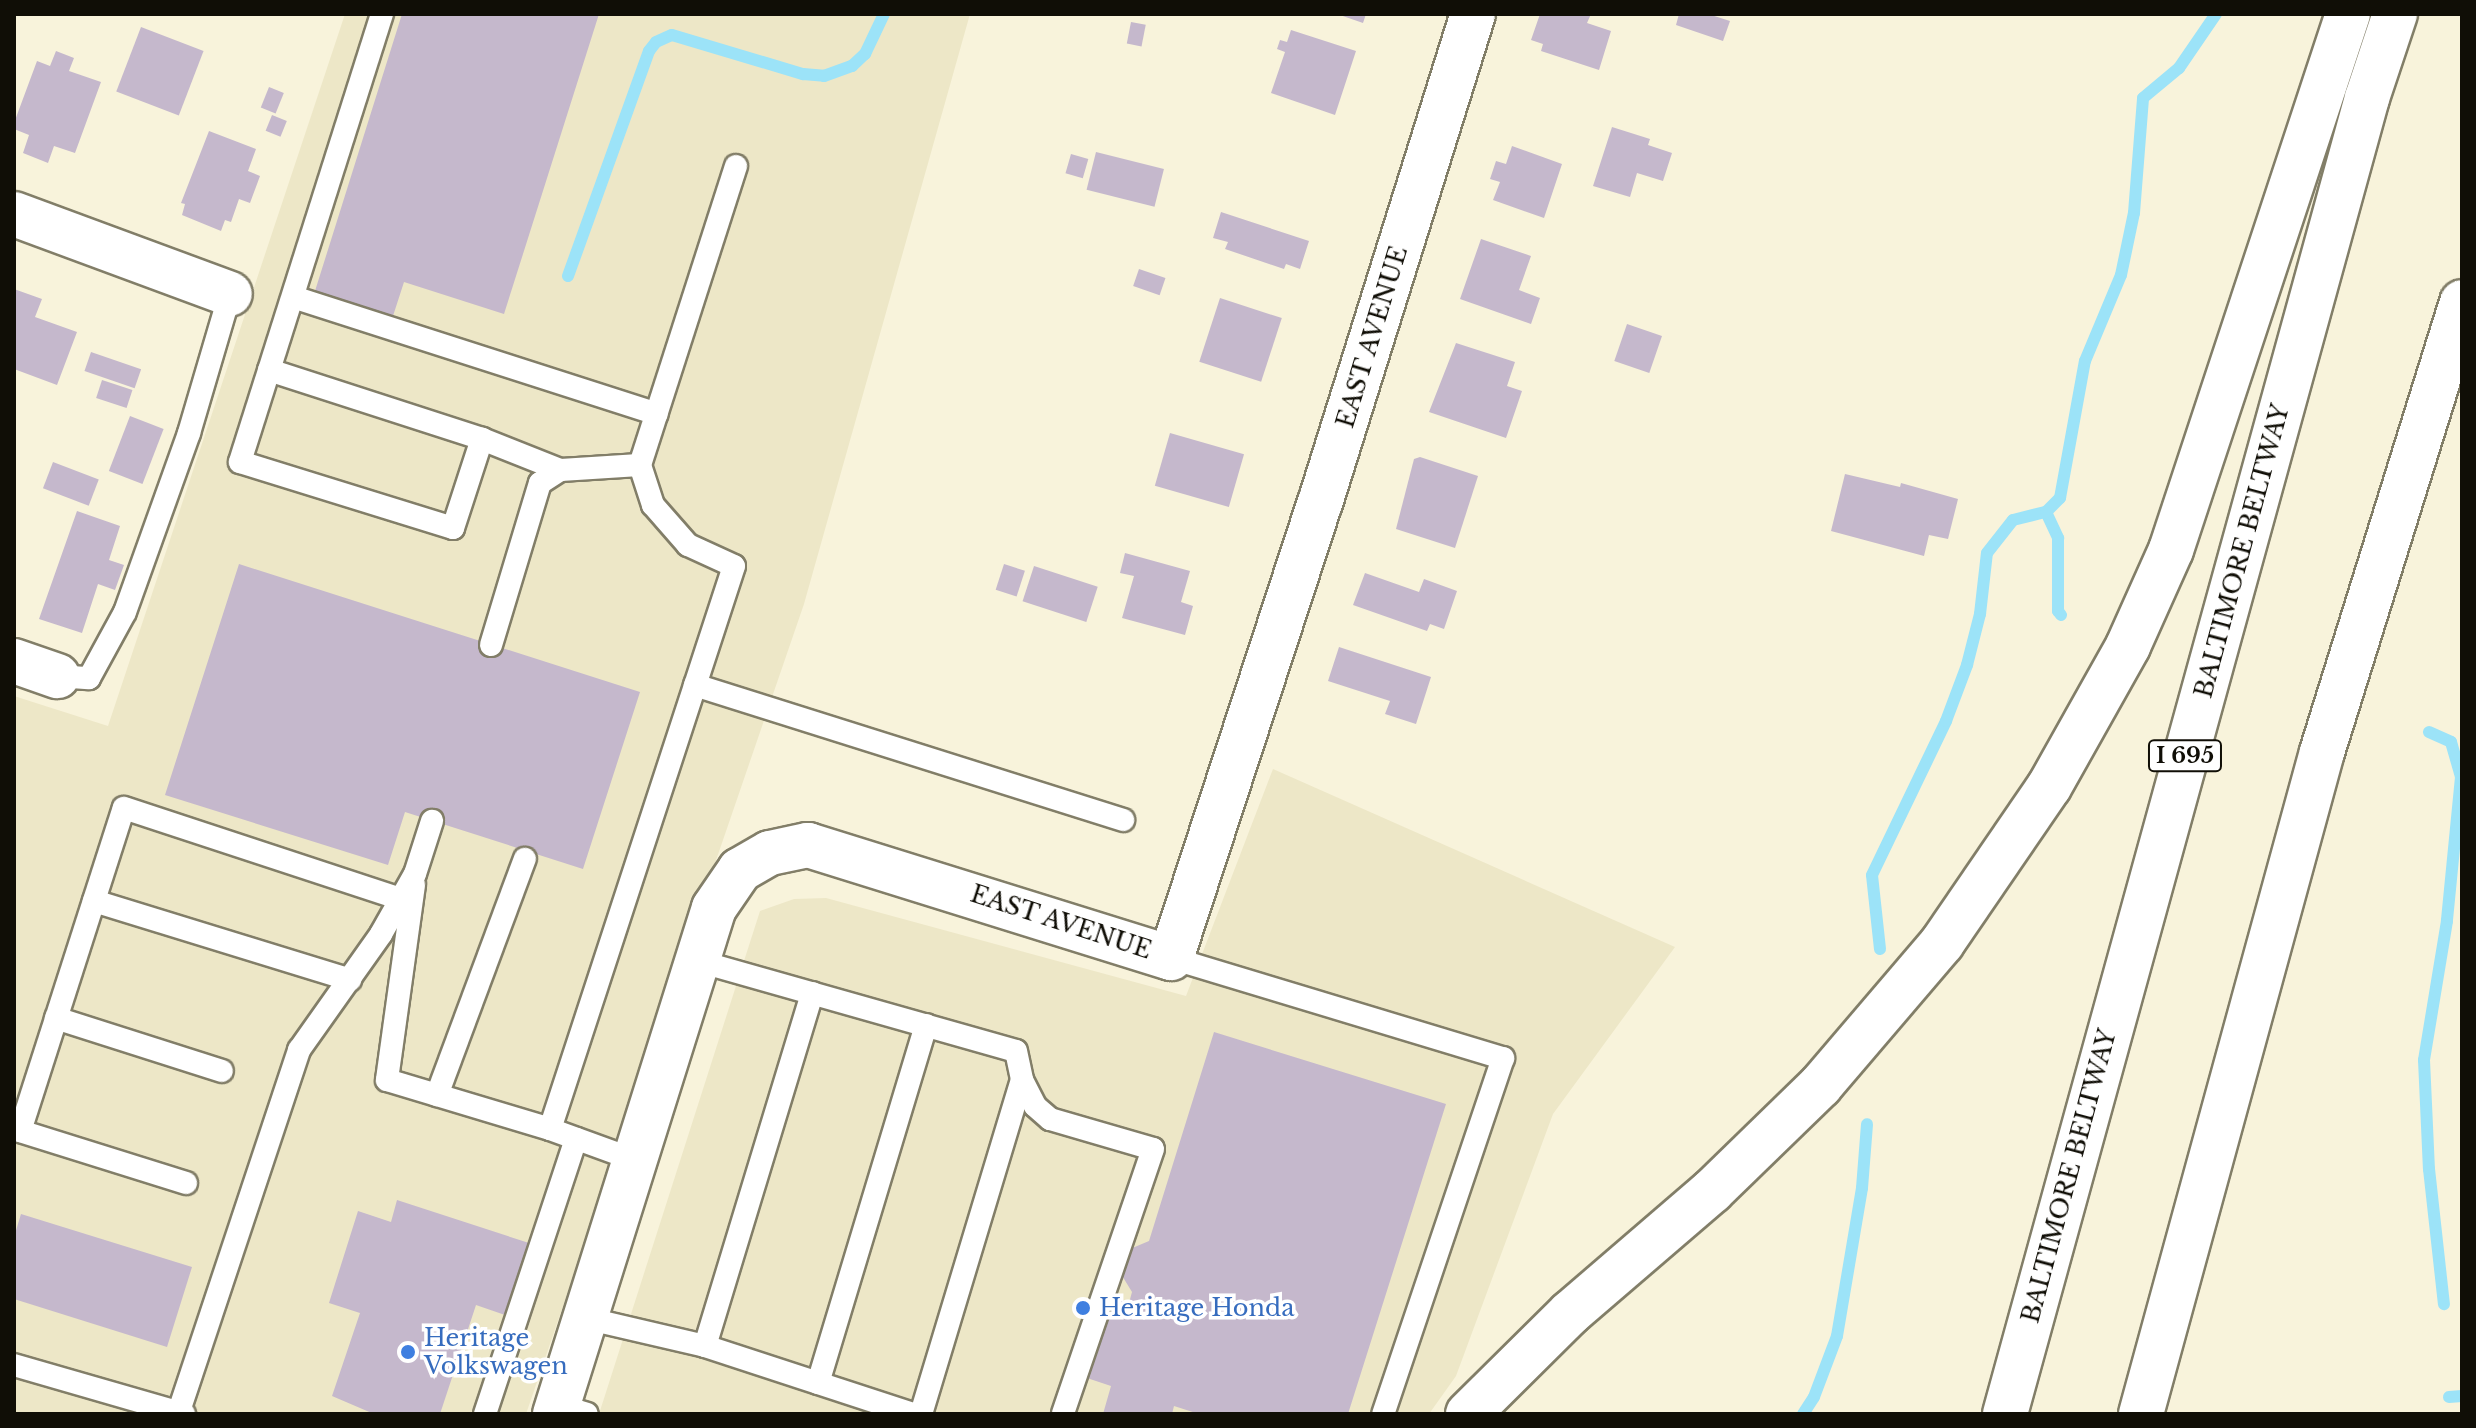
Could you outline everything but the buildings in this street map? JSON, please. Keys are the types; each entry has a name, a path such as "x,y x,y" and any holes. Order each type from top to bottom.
{"main road":[{"name":"EAST AVENUE","path":"566,1411 585,1318 714,908 740,870 770,853 808,845 1171,958 1320,503 1473,14"},
{"path":"1468,1414 1570,1313 1712,1191 1820,1086 1942,943 2049,787 2116,668 2171,550 2348,14"},
{"name":"BALTIMORE BELTWAY","path":"2005,1414 2367,98 2395,14"},
{"path":"14,214 230,294"},
{"path":"2141,1414 2318,767 2462,302"},
{"path":"14,661 57,676"}],"lane":[{"path":"382,14 240,462 453,528 482,439"},
{"path":"550,1129 734,566 688,545 653,505 640,465 736,166"},
{"path":"57,676 89,678 125,612 189,433 230,294"},
{"path":"293,297 657,414"},
{"path":"269,370 482,439 560,470 640,465"},
{"path":"491,645 540,483 560,470"},
{"path":"695,685 1123,820"},
{"path":"186,1183 20,1131 124,808 401,899"},
{"path":"432,821 415,874 387,1080 550,1129 635,1160"},
{"path":"437,1095 525,859"},
{"path":"14,1365 180,1413 299,1050 350,980 415,874"},
{"path":"94,901 350,980"},
{"path":"1171,958 1503,1058 1383,1414"},
{"path":"698,961 1016,1051 1022,1080 1035,1106 1050,1119 1153,1149 1063,1414"},
{"path":"705,1346 812,993"},
{"path":"56,1018 222,1071"},
{"path":"818,1383 926,1025"},
{"path":"921,1414 1022,1080"},
{"path":"485,1414 576,1139"},
{"path":"585,1318 705,1346 913,1414"}],"shaded area":[{"path":"345,14 970,14 804,604 526,1414 14,1414 14,696 108,726"},
{"path":"1273,769 1675,947 1553,1114 1456,1376 1429,1414 599,1414 760,911 794,899 826,898 1186,996"}],"waterway":[{"path":"568,276 649,51 656,42 672,35 803,74 824,76 852,66 865,54 884,14"},
{"path":"1880,949 1872,875 1946,721 1967,665 1980,614 1987,553 2013,520 2046,512 2060,498 2085,361 2121,275 2134,213 2143,98 2179,68 2216,14"},
{"path":"2046,512 2058,538 2058,611 2061,615"},
{"path":"2429,732 2451,742 2461,777 2447,921 2424,1060 2429,1169 2444,1304"},
{"path":"1803,1414 1814,1397 1837,1336 1862,1188 1867,1124"},
{"path":"2449,1397 2462,1396"}],"place":[{"name":"Heritage Honda","path":"1083,1308"},
{"name":"Heritage Volkswagen","path":"408,1352"}]}
